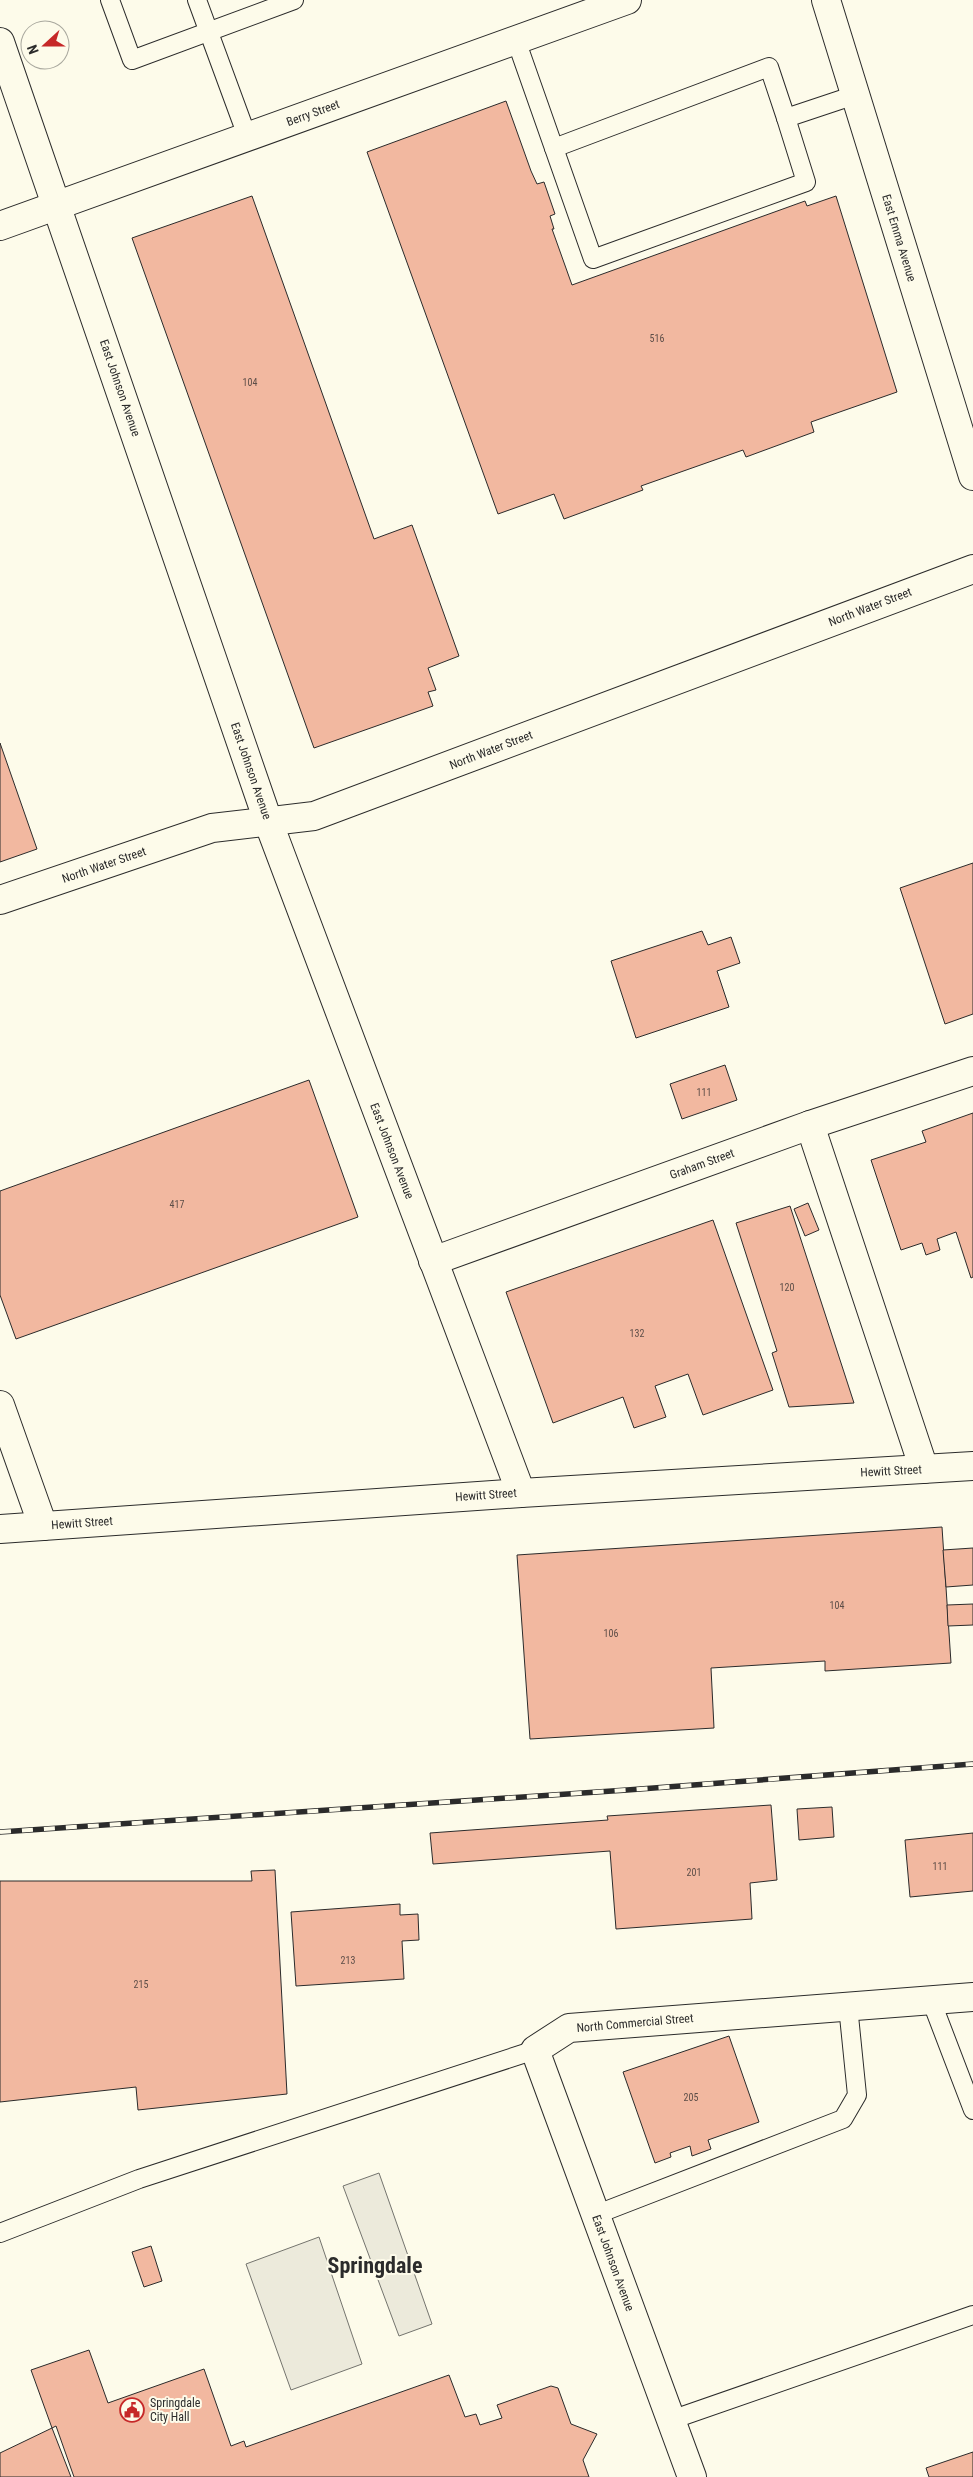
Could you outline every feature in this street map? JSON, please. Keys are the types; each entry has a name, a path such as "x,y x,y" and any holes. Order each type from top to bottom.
{"street":[{"name":"Berry Street","path":"0,226 516,40 596,5 627,0"},
{"name":"East Emma Avenue","path":"826,0 973,476"},
{"name":"East Johnson Avenue","path":"0,42 268,821 521,1493"},
{"name":"North Water Street","path":"0,900 212,828 314,816 973,569"},
{"name":"Graham Street","path":"433,1261 810,1126 973,1071"},
{"path":"810,1126 924,1469"},
{"path":"0,1405 43,1526"},
{"name":"Hewitt Street","path":"0,1530 521,1493 973,1466"},
{"name":"North Commercial Street","path":"535,2050 569,2028 973,1997"},
{"name":"East Johnson Avenue","path":"535,2050 692,2477"}],"lane":[{"path":"110,0 132,60 294,0"},
{"path":"197,0 247,136"},
{"path":"516,40 593,259 806,182 769,67 554,148"},
{"path":"786,118 855,95"},
{"path":"931,2000 973,2110"},
{"path":"595,2215 843,2119 857,2095 848,2006"},
{"name":"North Commercial Street","path":"0,2233 139,2179 535,2050"},
{"path":"671,2420 973,2315"}],"shaded area":[{"path":"379,2173 432,2324 399,2336 343,2186"},
{"path":"319,2237 362,2364 291,2390 246,2264"}],"building":[{"path":"506,101 537,184 544,182 555,214 550,216 554,229 552,229 572,285 805,201 807,206 836,196 897,392 811,422 814,432 746,457 743,450 641,486 643,490 564,519 554,494 498,514 367,152"},
{"path":"252,196 374,539 412,525 459,656 428,668 436,690 428,692 433,706 314,748 132,238"},
{"path":"0,743 37,849 0,862"},
{"path":"973,863 973,1014 945,1024 900,888"},
{"path":"702,931 708,945 731,937 740,963 717,971 729,1007 636,1038 611,961"},
{"path":"725,1065 737,1100 682,1119 670,1084"},
{"path":"309,1080 358,1217 16,1339 0,1295 0,1191"},
{"path":"973,1113 973,1277 971,1278 956,1232 937,1239 940,1250 926,1255 922,1243 901,1250 871,1160 926,1142 922,1131"},
{"path":"808,1203 819,1230 805,1236 794,1209"},
{"path":"790,1206 854,1403 789,1407 772,1353 777,1351 736,1223"},
{"path":"713,1220 773,1390 703,1415 688,1374 655,1386 666,1417 634,1428 623,1397 553,1423 506,1292"},
{"path":"942,1527 951,1663 825,1671 825,1661 711,1668 714,1728 530,1739 517,1555"},
{"path":"973,1548 973,1585 946,1587 943,1550"},
{"path":"973,1604 973,1625 948,1626 947,1605"},
{"path":"771,1805 777,1880 750,1883 752,1919 616,1929 610,1851 433,1864 430,1833 608,1820 607,1816"},
{"path":"832,1807 834,1837 799,1840 797,1809"},
{"path":"973,1833 973,1891 910,1897 905,1840"},
{"path":"275,1870 287,2094 138,2110 136,2087 0,2102 0,1881 252,1881 251,1871"},
{"path":"400,1904 400,1915 418,1914 419,1940 402,1941 404,1979 296,1986 291,1912"},
{"path":"729,2036 759,2122 708,2140 711,2149 692,2156 690,2146 670,2153 671,2157 655,2163 623,2072"},
{"path":"151,2246 162,2281 144,2287 132,2252"},
{"name":"Springdale City Hall","path":"89,2350 108,2403 204,2369 231,2446 244,2441 246,2447 449,2375 465,2417 476,2414 480,2425 502,2418 497,2405 551,2386 558,2388 571,2424 597,2434 583,2460 589,2477 74,2477 56,2426 52,2428 31,2370"},
{"path":"52,2428 71,2477 0,2477 0,2453"},
{"path":"973,2452 973,2477 929,2477 926,2468"}],"railway":[{"path":"0,1832 627,1790 973,1764"}],"place":[{"name":"Springdale City Hall","path":"132,2410"}],"district":[{"name":"Springdale","path":"375,2265"}]}
